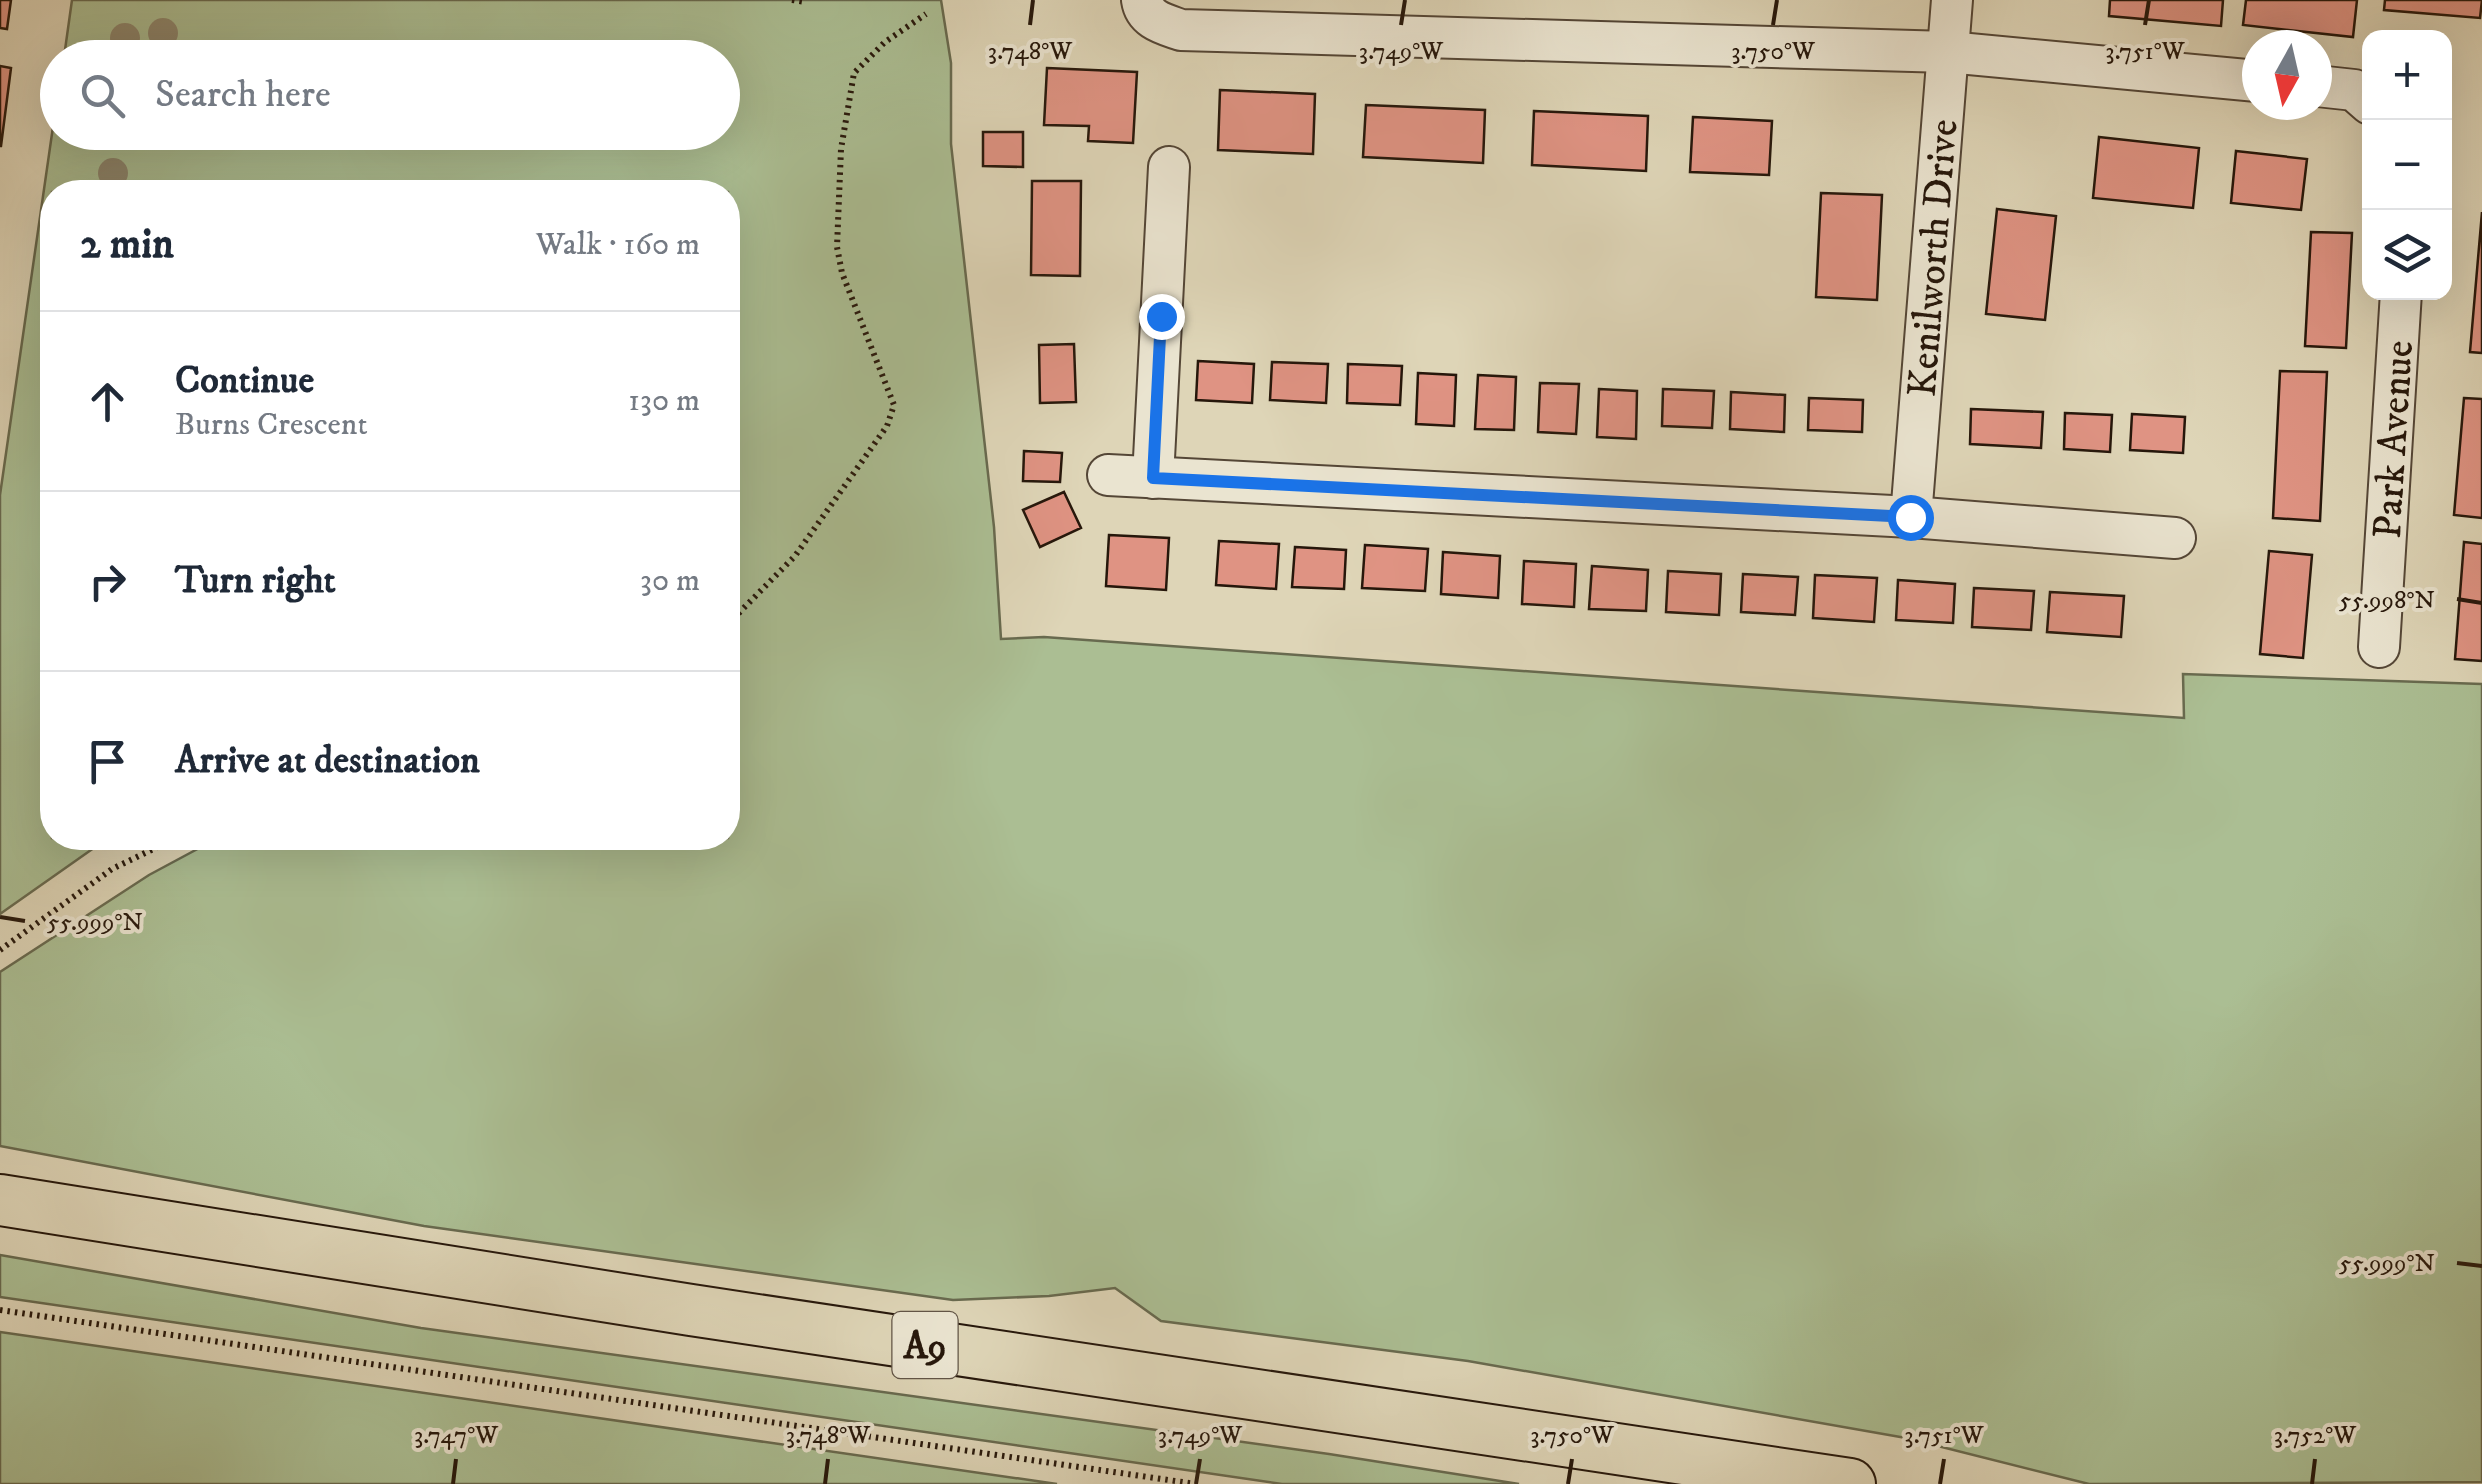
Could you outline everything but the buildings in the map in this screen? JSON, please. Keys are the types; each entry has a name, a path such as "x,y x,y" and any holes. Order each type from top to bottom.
{"main road":[{"name":"A9","path":"0,1200 690,1310 1850,1484"}],"street":[{"name":"Kenilworth Drive","path":"1910,517 1952,0"},
{"path":"1142,4 1157,22 1181,30 1948,52 2242,80"},
{"path":"2332,88 2354,90 2362,97"},
{"path":"1153,478 1169,167"},
{"name":"Park Avenue","path":"2379,646 2401,300"},
{"path":"1108,475 1910,517 2175,538"}],"path":[{"path":"792,0 804,2"},
{"path":"740,612 795,556 887,426 894,405 842,272 837,247 842,149 854,72 885,42 926,14"},
{"path":"0,950 112,869 151,850"},
{"path":"0,1310 1196,1484"}],"green space":[{"path":"72,0 941,0 951,63 951,144 994,527 1001,639 1044,637 2184,718 2183,674 2482,684 2482,1482 2089,1484 1906,1438 1468,1361 1161,1321 1115,1288 1049,1296 953,1300 424,1226 0,1146 0,972 149,875 196,850 740,850 740,180 45,180 50,150 740,150 740,40 66,40"},
{"path":"40,217 40,850 91,850 0,914 0,495"},
{"path":"0,1255 421,1328 1519,1484 1282,1484 0,1297"},
{"path":"0,1332 1057,1484 0,1484"}],"route":[{"path":"1161,316 1153,478 1910,517"}]}
